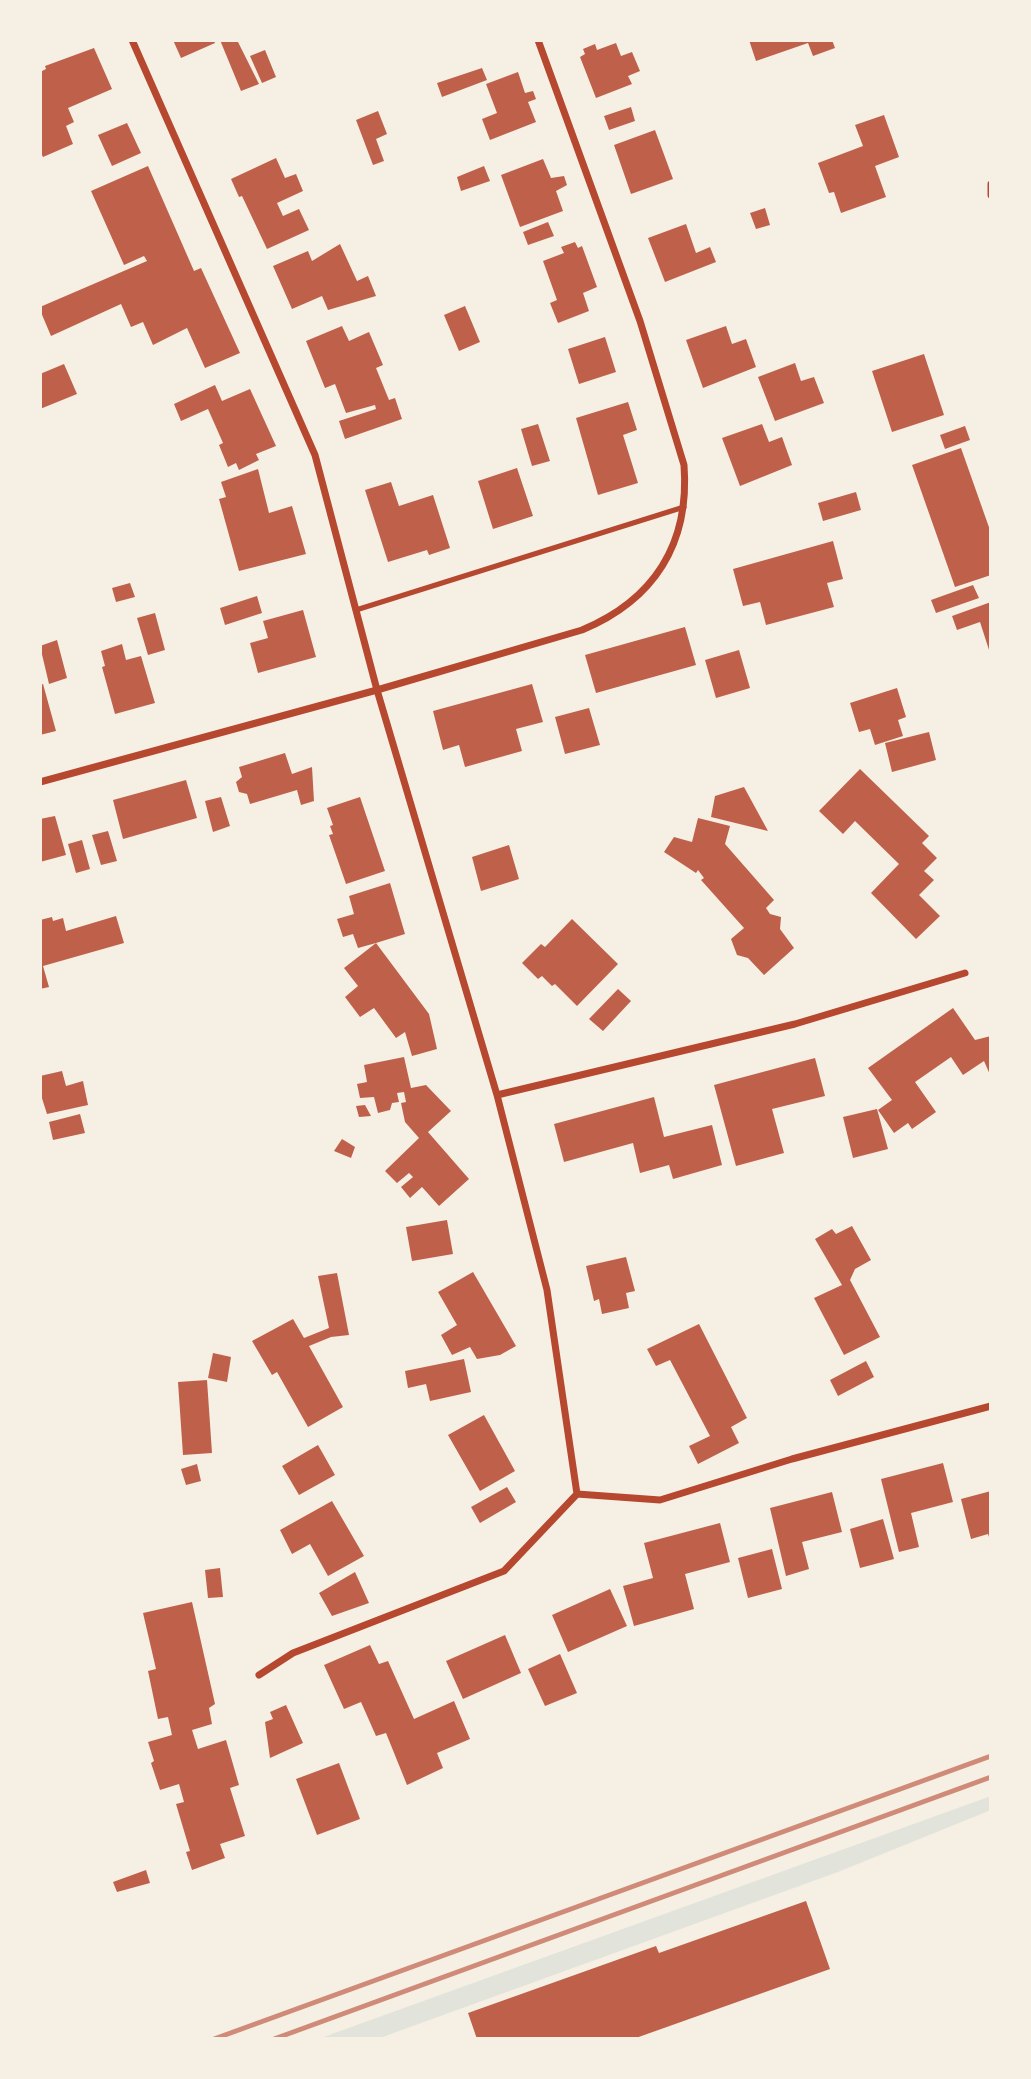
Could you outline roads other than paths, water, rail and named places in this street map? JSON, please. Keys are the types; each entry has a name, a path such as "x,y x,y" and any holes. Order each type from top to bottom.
{"street":[{"path":"132,40 315,455 377,690 497,1095 547,1290 577,1494"},
{"path":"40,782 528,647 606,620 648,587 664,565 680,527 684,507 684,465 640,321 538,40"},
{"path":"991,184 991,195"},
{"path":"497,1095 795,1024 965,973"},
{"path":"577,1494 660,1500 792,1459 991,1406"},
{"path":"259,1675 293,1653 504,1571 577,1494"}],"lane":[{"path":"356,610 684,507"}],"railway":[{"path":"214,2039 991,1756"},
{"path":"274,2039 991,1777"}]}
